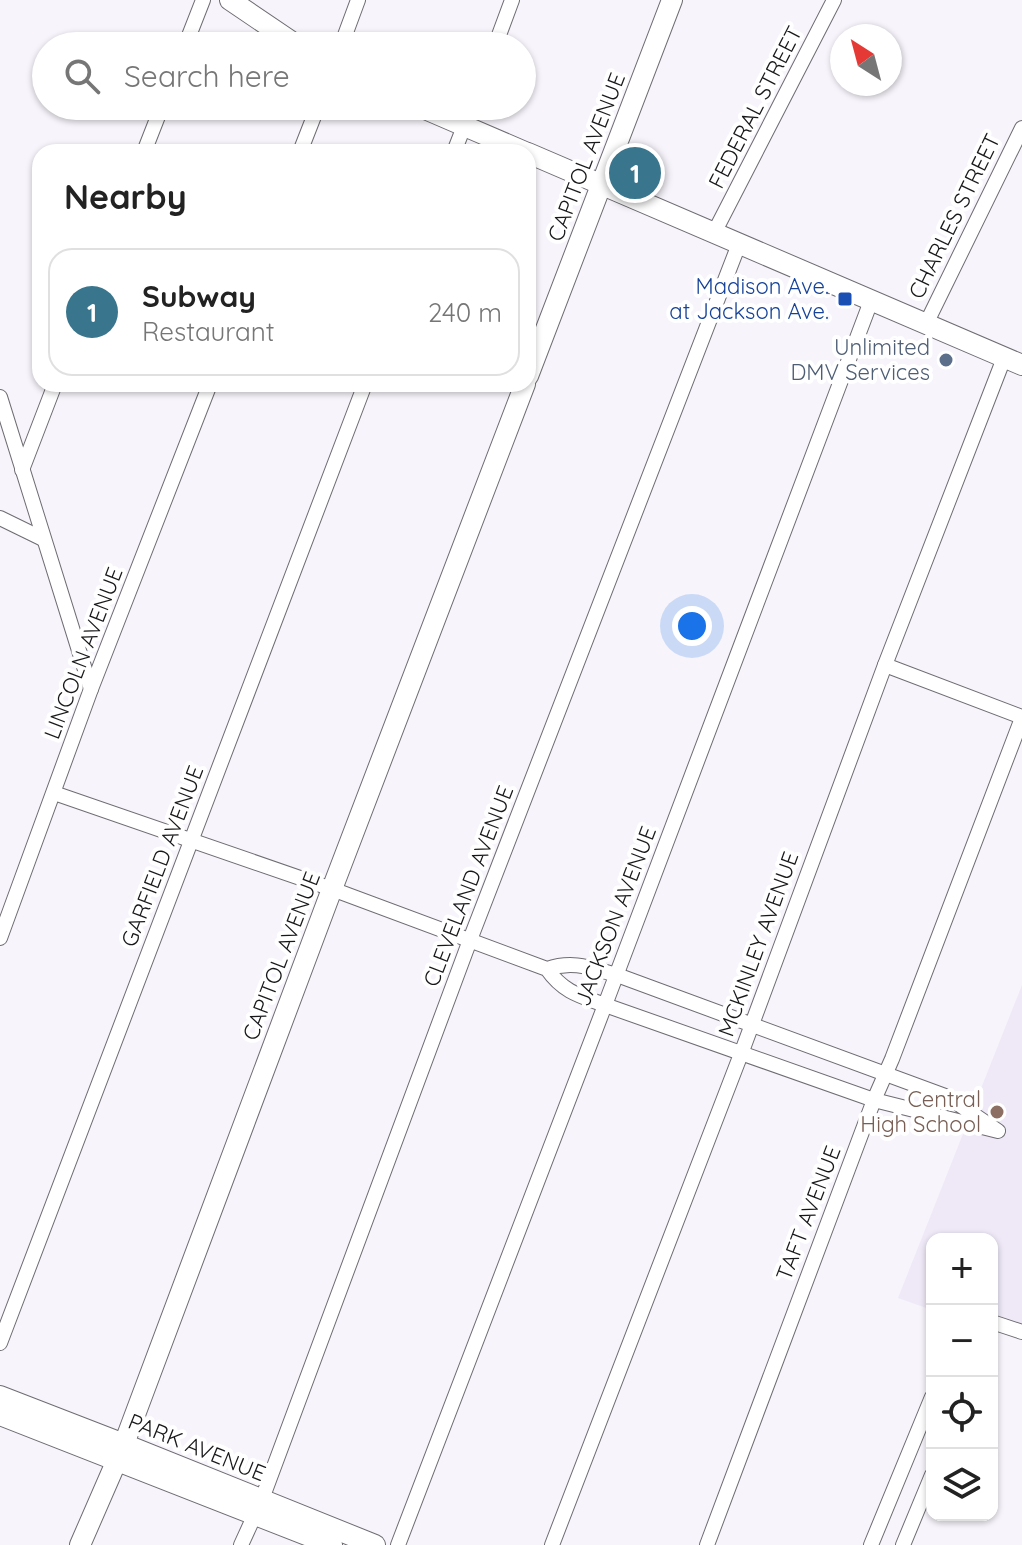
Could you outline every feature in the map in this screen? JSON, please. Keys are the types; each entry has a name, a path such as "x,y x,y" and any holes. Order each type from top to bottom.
{"main road":[{"path":"230,0 277,32"},
{"name":"CAPITOL AVENUE","path":"536,355 672,0"},
{"path":"450,120 506,144"},
{"path":"536,157 1013,362"},
{"name":"CAPITOL AVENUE","path":"80,1545 120,1452 522,392"},
{"name":"PARK AVENUE","path":"0,1396 120,1452 258,1507 375,1545"},
{"name":"PARK AVENUE","path":"0,1415 120,1452"},
{"name":"PARK AVENUE","path":"258,1507 332,1545"}],"street":[{"path":"190,32 203,0"},
{"path":"346,32 358,0"},
{"path":"500,32 512,0"},
{"name":"FEDERAL STREET","path":"714,233 834,0"},
{"path":"147,144 157,120"},
{"path":"303,144 313,120"},
{"path":"457,144 466,120"},
{"name":"CHARLES STREET","path":"926,324 1022,128"},
{"name":"CLEVELAND AVENUE","path":"241,1545 258,1507 470,940 739,244"},
{"name":"JACKSON AVENUE","path":"398,1545 871,301"},
{"name":"MCKINLEY AVENUE","path":"552,1545 741,1054 885,665 1013,362"},
{"path":"22,470 52,392"},
{"name":"LINCOLN AVENUE","path":"0,938 91,689 207,392"},
{"name":"GARFIELD AVENUE","path":"0,1343 362,392"},
{"path":"0,397 91,689"},
{"path":"0,518 43,539"},
{"path":"885,665 1022,718"},
{"name":"TAFT AVENUE","path":"707,1545 1022,718"},
{"path":"54,793 332,889 547,969 571,993 741,1054 874,1100 998,1131 948,1097 617,975 564,963 547,969"},
{"path":"998,1325 1022,1332"},
{"path":"871,1545 926,1412"},
{"path":"903,1545 926,1489"}],"shaded area":[{"name":"Central High School","path":"1022,985 1022,1328 998,1319 998,1233 926,1233 926,1308 898,1298"}],"place":[{"name":"Subway","path":"635,173"},
{"name":"Madison Ave. at Jackson Ave.","path":"845,299"},
{"name":"Unlimited DMV Services","path":"946,360"},
{"name":"Central High School","path":"997,1112"}]}
